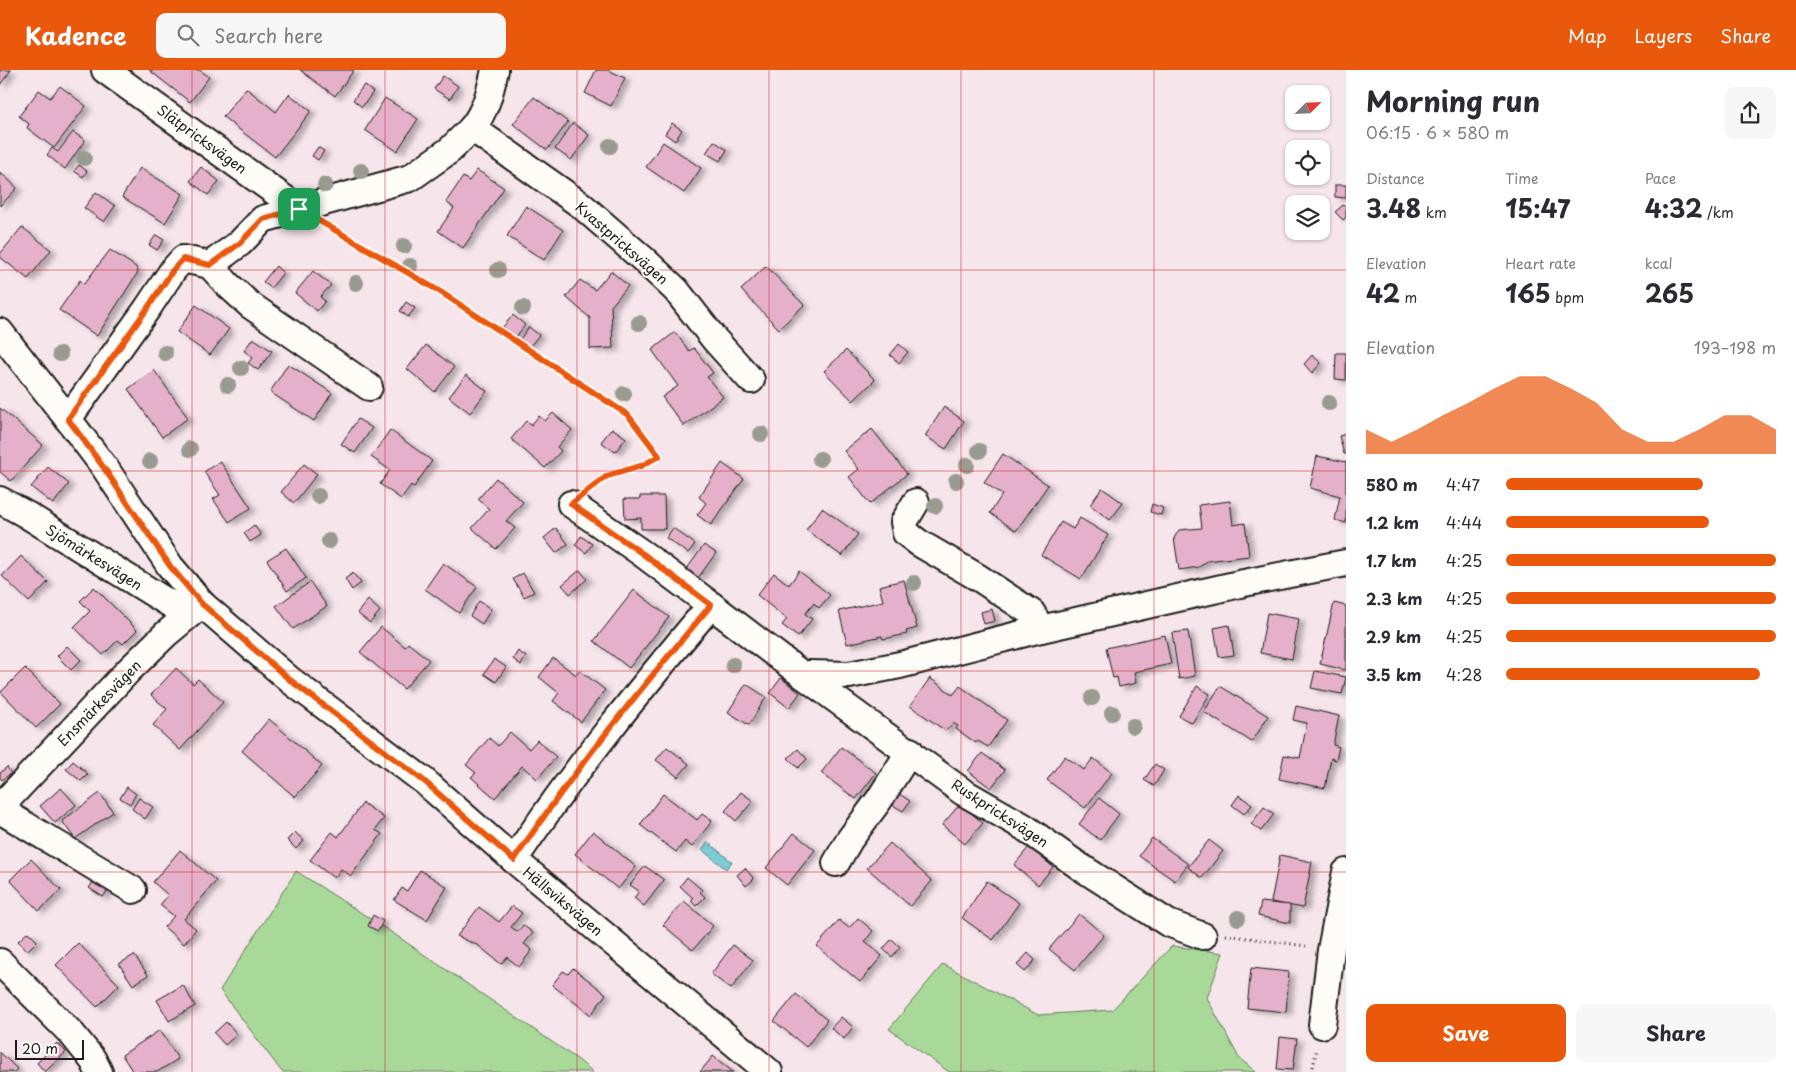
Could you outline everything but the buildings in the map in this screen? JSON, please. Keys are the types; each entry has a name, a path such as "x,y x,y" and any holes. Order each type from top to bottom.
{"street":[{"name":"Slätpricksvägen","path":"105,70 299,209"},
{"path":"210,265 240,243 263,219 410,178 450,150 482,116 488,100 494,70"},
{"name":"Kvastpricksvägen","path":"472,128 581,205 643,259 676,290 715,340 751,380"},
{"path":"68,419 173,270 183,259 210,265 226,284 250,305 369,387"},
{"name":"Hällsviksvägen","path":"0,332 104,468 170,566 195,610 424,781 514,860 769,1072"},
{"name":"Sjömärkesvägen","path":"0,500 195,610"},
{"path":"916,502 904,522 906,533 1032,613 1041,629"},
{"name":"Ruskpricksvägen","path":"571,504 643,554 804,676 910,751 963,792 1024,827 1079,866 1162,919 1203,936"},
{"path":"804,676 809,674 849,675 900,665 1041,629 1244,583 1346,563"},
{"path":"514,860 560,793 642,688 711,605"},
{"name":"Ensmärkesvägen","path":"0,808 128,671 195,610"},
{"path":"836,863 850,838 879,800 910,751"},
{"path":"0,808 133,890"},
{"path":"1322,1025 1331,950 1346,872"},
{"path":"0,962 72,1034 93,1060 99,1072"}],"path":[{"path":"299,209 439,291 628,415 659,456 641,466 607,476 571,504"},
{"path":"1203,936 1215,933 1331,950"}],"green space":[{"path":"296,871 394,934 577,1059 593,1072 282,1072 220,990"},
{"path":"1172,946 1223,953 1207,998 1239,1058 1256,1072 949,1072 889,1029 943,964 1038,1015 1112,1010"}],"water":[{"path":"708,842 732,862 726,869 702,850"}],"route":[{"path":"299,209 439,291 628,415 659,456 641,466 607,476 571,504 643,554 711,605 642,688 560,793 514,860 424,781 290,680 202,604 170,566 104,468 68,419 173,270 183,259 210,265 240,243 263,219 299,209"}]}
